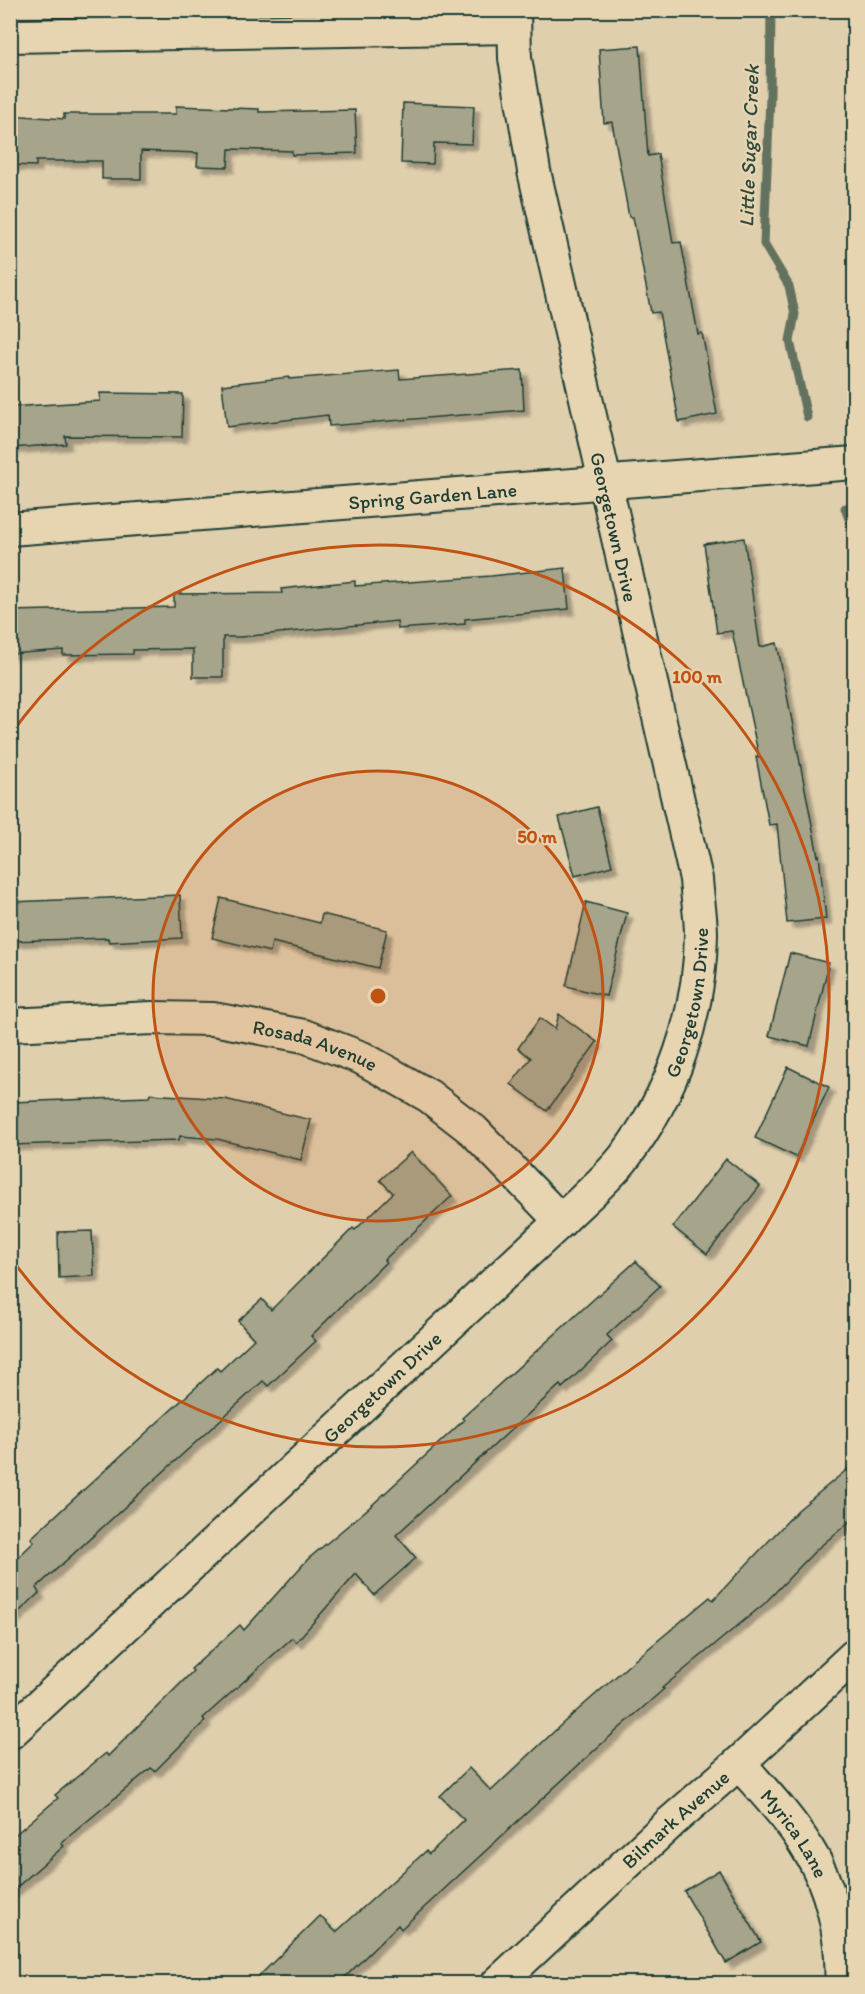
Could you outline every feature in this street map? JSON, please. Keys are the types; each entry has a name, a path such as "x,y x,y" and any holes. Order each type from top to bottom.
{"street":[{"path":"10,36 514,19"},
{"name":"Georgetown Drive","path":"10,1734 561,1221 622,1160 654,1113 677,1065 693,1013 700,943 696,879 534,171 515,58 514,19"},
{"name":"Spring Garden Lane","path":"10,529 855,463"},
{"name":"Rosada Avenue","path":"10,1025 152,1018 213,1019 304,1036 362,1058 429,1096 474,1131 561,1221"},
{"name":"Bilmark Avenue","path":"497,1983 855,1656"},
{"name":"Myrica Lane","path":"739,1763 808,1848 827,1888 837,1928 841,1983"}],"building":[{"path":"640,46 648,156 658,154 673,243 681,242 698,334 702,333 717,414 679,422 659,312 651,313 633,217 629,217 612,122 604,123 599,49"},
{"path":"403,103 474,106 472,144 434,143 433,164 401,163"},
{"path":"176,106 259,109 259,112 355,110 357,153 292,155 292,151 229,149 228,167 197,166 198,153 141,151 141,179 102,179 102,161 36,161 36,166 10,165 10,115 64,119 64,114 176,114"},
{"path":"399,370 400,379 522,370 524,410 329,426 328,415 227,427 222,385 289,377 289,379"},
{"path":"100,393 183,394 182,437 65,436 66,444 10,448 10,407 100,401"},
{"path":"744,538 760,647 777,643 819,855 826,919 787,923 777,824 769,825 756,757 759,757 732,631 717,633 704,544"},
{"path":"565,568 569,609 465,619 465,624 398,629 397,621 223,637 223,677 193,677 193,649 133,650 133,654 63,655 63,650 10,654 10,611 174,607 174,594 282,593 281,589 355,581 355,586"},
{"path":"597,807 612,866 575,876 559,817"},
{"path":"180,895 182,938 109,942 108,938 10,941 10,902"},
{"path":"221,898 320,923 322,914 387,930 378,968 272,942 270,952 212,938"},
{"path":"586,902 627,913 606,996 566,986"},
{"path":"790,953 829,963 809,1046 769,1036"},
{"path":"559,1014 597,1042 547,1111 511,1084 531,1058 518,1048 540,1018 555,1029"},
{"path":"788,1067 829,1087 796,1157 755,1138"},
{"path":"150,1094 225,1099 311,1120 301,1160 217,1139 180,1136 179,1140 10,1145 10,1102 149,1097"},
{"path":"411,1152 452,1196 384,1260 386,1262 311,1336 316,1341 268,1386 263,1381 36,1588 39,1593 10,1620 10,1561 12,1563 34,1542 31,1538 217,1368 220,1371 254,1339 238,1321 262,1299 271,1310 353,1228 355,1230 393,1193 380,1180"},
{"path":"726,1159 760,1186 707,1254 673,1227"},
{"path":"92,1231 94,1276 59,1278 58,1232"},
{"path":"636,1261 660,1286 607,1335 612,1341 562,1388 560,1385 396,1535 416,1558 374,1595 356,1574 296,1642 292,1638 203,1718 205,1721 155,1771 151,1768 61,1843 64,1846 10,1893 10,1839 58,1798 55,1795 106,1753 108,1756 193,1671 191,1669 240,1625 244,1630 308,1559 371,1506 464,1420 462,1418"},
{"path":"855,1463 855,1517 816,1550 764,1604 662,1688 664,1689 401,1929 398,1925 339,1983 252,1983 320,1916 336,1932 426,1851 429,1854 464,1820 440,1796 469,1768 491,1791 630,1664 710,1597 713,1600 798,1510"},
{"path":"719,1870 761,1942 726,1963 684,1891"}],"waterway":[{"name":"Little Sugar Creek","path":"771,10 764,244 789,286 795,314 790,341 807,417"},
{"name":"Little Sugar Creek","path":"845,508 854,533"}]}
